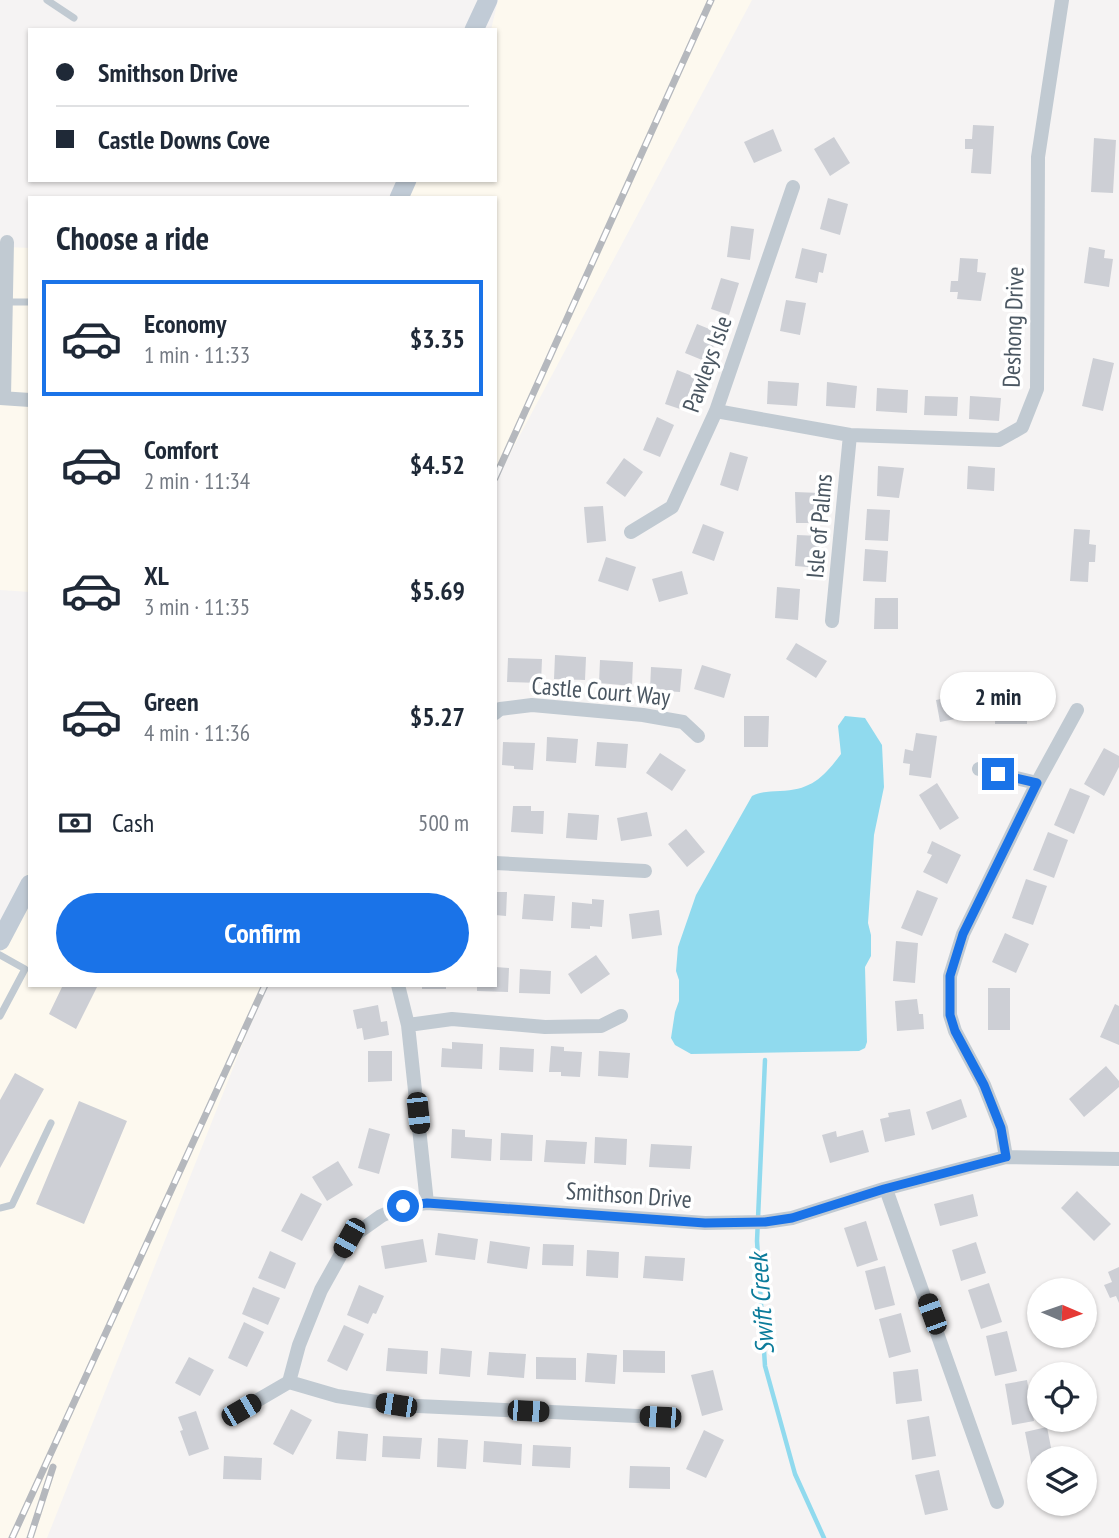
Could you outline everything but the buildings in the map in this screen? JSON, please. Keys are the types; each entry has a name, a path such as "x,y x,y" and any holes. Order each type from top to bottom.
{"main road":[{"path":"475,28 488,0"},
{"path":"0,941 28,888"}],"street":[{"name":"Deshong Drive","path":"716,411 850,435 999,440 1023,427 1037,390 1038,157 1062,0"},
{"name":"Pawleys Isle","path":"631,532 672,507 716,411 793,187"},
{"path":"7,242 2,398 28,400"},
{"name":"Isle of Palms","path":"832,621 850,435"},
{"name":"Castle Court Way","path":"497,711 532,705 643,715 684,722 698,736"},
{"path":"1006,1157 1001,1128 984,1085 955,1031 950,1015 950,976 963,934 1037,783 1077,710"},
{"path":"979,769 1037,783"},
{"path":"497,863 645,871"},
{"path":"398,987 408,1025 427,1203"},
{"path":"408,1025 452,1018 545,1027 601,1026 621,1016"},
{"name":"Smithson Drive","path":"289,1382 299,1345 321,1290 349,1238 381,1216 403,1206 427,1203 705,1223 765,1222 792,1218 884,1189 1006,1157 1119,1159"},
{"path":"884,1189 932,1314 997,1502"},
{"path":"241,1410 289,1382 338,1396 396,1405 660,1417"}],"lane":[{"path":"47,0 74,18"},
{"path":"6,302 28,302"},
{"path":"0,955 25,969 0,1016"},
{"path":"0,1208 12,1205 51,1124"}],"shaded area":[{"path":"498,0 752,0 497,478 497,196 407,196 414,182 497,182 497,28 491,28"},
{"path":"7,247 28,248 28,592 0,590 0,338"},
{"path":"28,873 28,987 265,987 47,1538 0,1538 0,925"}],"water":[{"path":"845,716 865,718 882,745 884,787 874,835 868,923 871,956 865,967 865,1048 859,1051 691,1054 675,1045 671,1038 679,1001 676,971 678,947 696,895 752,796 808,785 822,776 841,754 838,726"}],"waterway":[{"name":"Swift Creek","path":"765,1060 757,1241 765,1366 795,1474 824,1538"}],"railway":[{"path":"497,474 711,0"},
{"path":"12,1538 264,987"},
{"path":"30,1538 53,1467"}],"route":[{"path":"403,1206 427,1203 705,1223 765,1222 792,1218 884,1189 1006,1157 1001,1128 984,1085 955,1031 950,1015 950,976 963,934 1037,783 998,774"}]}
